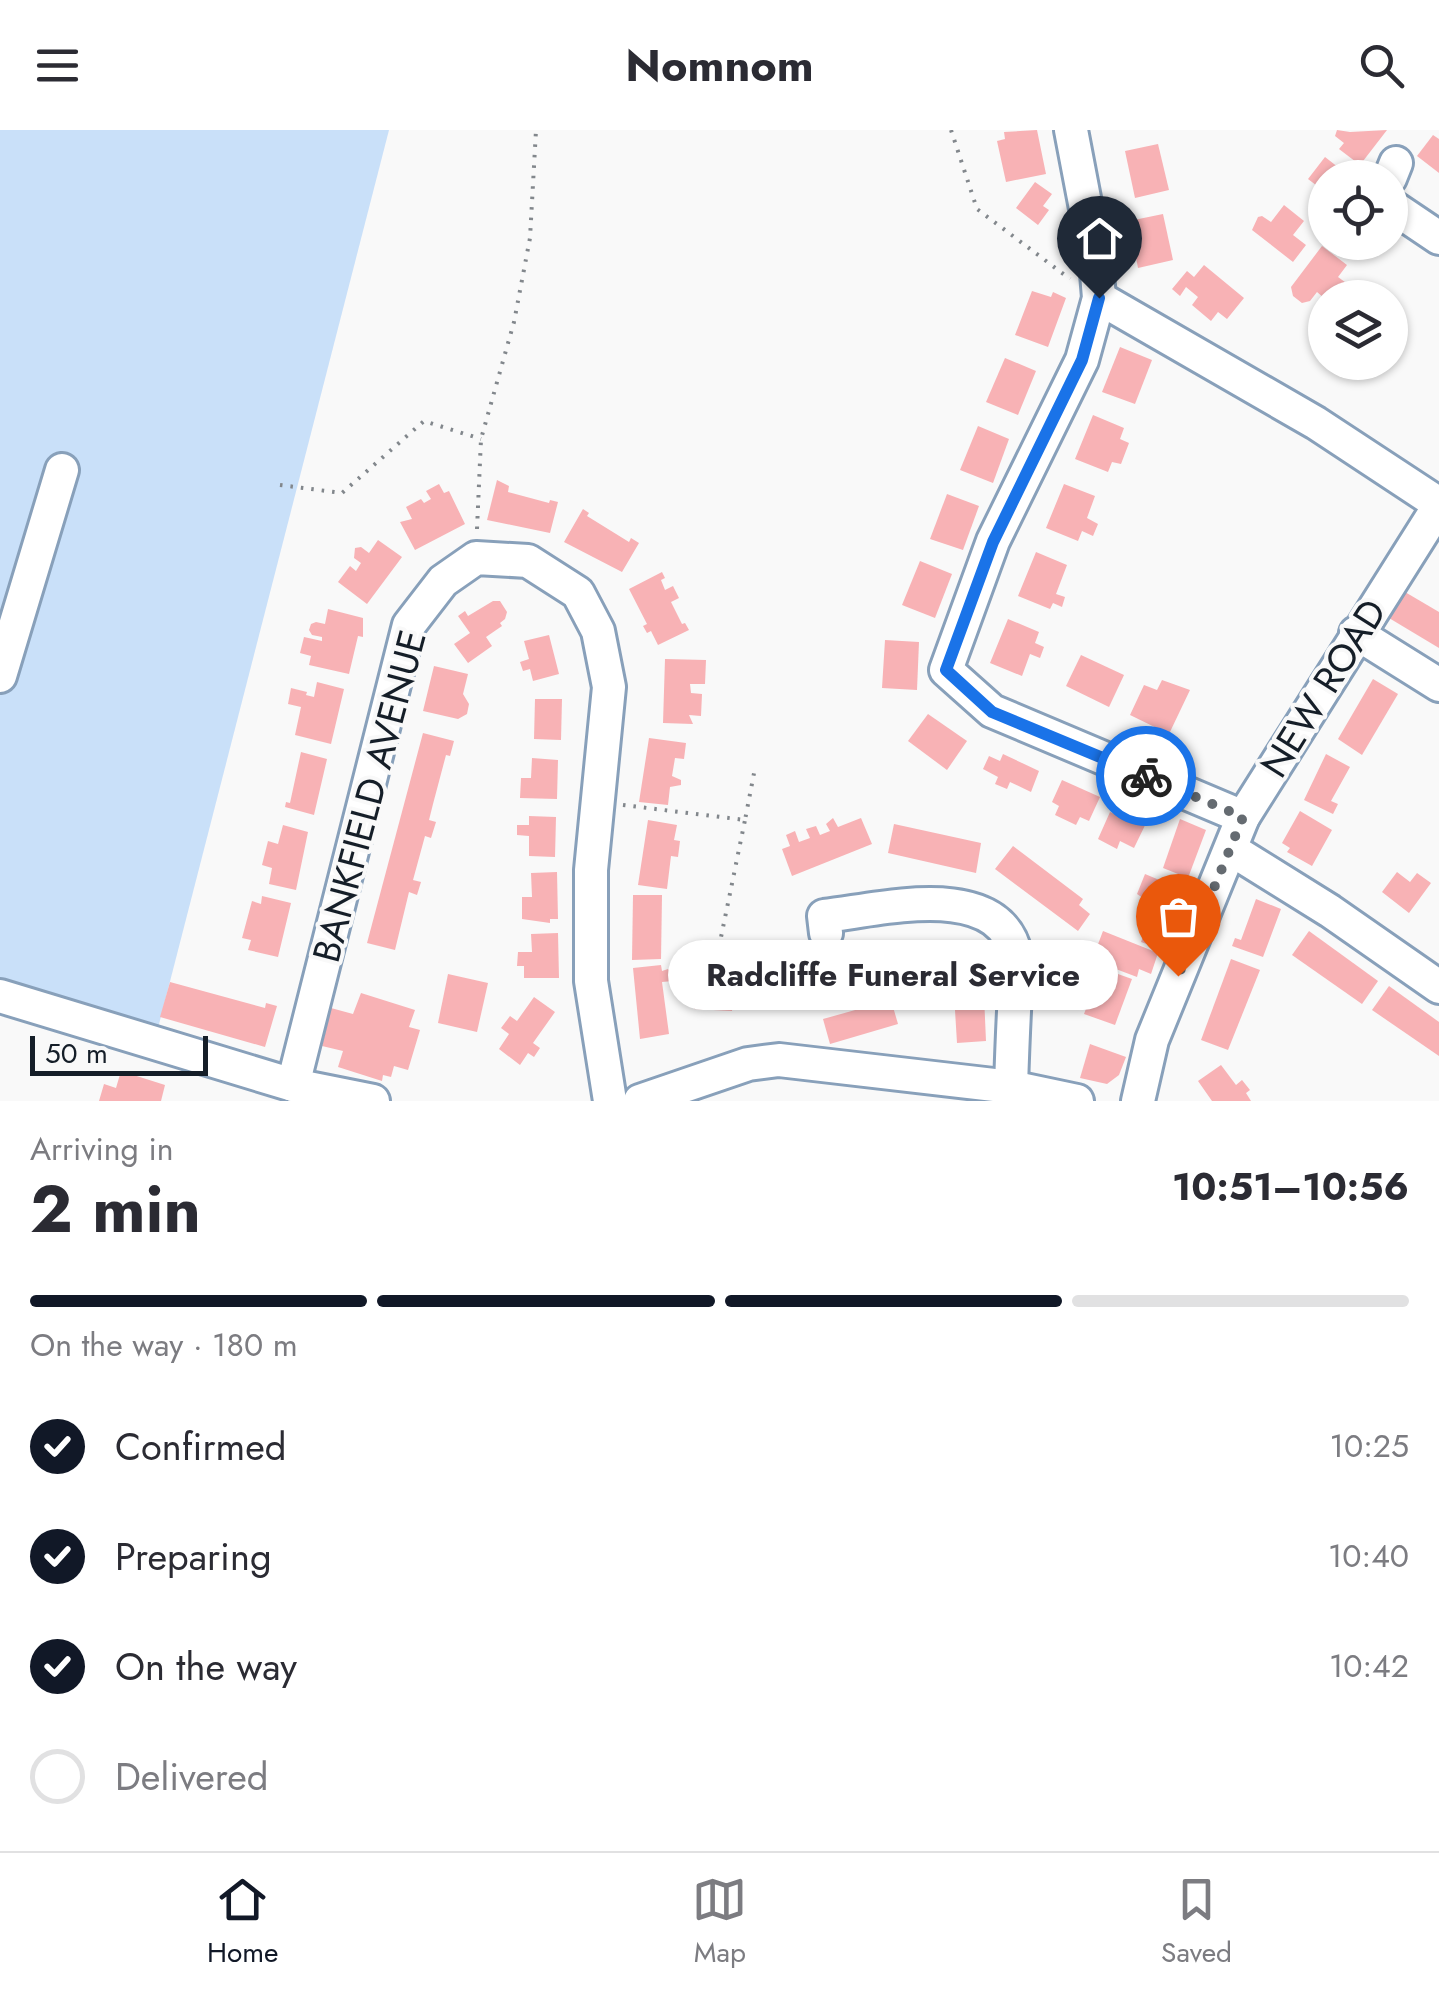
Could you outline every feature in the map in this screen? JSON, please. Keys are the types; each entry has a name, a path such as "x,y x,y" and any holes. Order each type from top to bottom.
{"street":[{"path":"1072,130 1099,298 1082,360 993,542 946,670 992,712 1243,817"},
{"path":"1408,217 1439,238"},
{"path":"1099,298 1316,423 1439,505"},
{"path":"0,676 62,470"},
{"name":"NEW ROAD","path":"1138,1101 1152,1040 1243,817 1439,505"},
{"path":"476,558 528,561 578,593 598,631 609,687 591,870 591,980 610,1101"},
{"name":"BANKFIELD AVENUE","path":"293,1085 410,625 443,581 476,558"},
{"path":"1356,633 1439,685"},
{"path":"1232,850 1330,911 1439,987"},
{"path":"826,934 824,916 941,904 969,906 992,916 1008,936 1016,956 1011,1087"},
{"path":"0,996 293,1085 373,1101"},
{"path":"640,1101 734,1068 779,1060 1011,1087 1077,1101"}],"path":[{"path":"476,558 481,439 514,322 530,238 536,130"},
{"path":"951,130 977,209 1099,298"},
{"path":"280,485 342,493 424,421 481,439"},
{"path":"720,947 755,768"},
{"path":"598,802 745,820"}],"shaded area":[{"path":"0,130 389,130 157,1032 0,982"}],"building":[{"path":"1037,130 1046,174 1006,182 997,141 1005,139 1004,132"},
{"path":"1337,130 1387,130 1364,160 1353,160 1339,149 1344,143 1335,136"},
{"path":"1433,135 1439,139 1439,173 1417,156"},
{"path":"1158,144 1169,190 1135,198 1125,151"},
{"path":"1035,182 1052,194 1043,206 1049,210 1038,225 1016,208"},
{"path":"1284,205 1304,221 1293,235 1306,245 1293,262 1252,230 1258,217 1271,222"},
{"path":"1163,214 1173,260 1138,268 1129,221"},
{"path":"1311,260 1340,260 1347,265 1338,277 1342,280 1308,280 1308,302 1302,303 1293,296 1291,287"},
{"path":"1204,265 1244,298 1227,319 1218,312 1211,321 1192,305 1198,297 1186,287 1180,296 1172,289 1187,271 1194,277"},
{"path":"1032,291 1051,297 1053,292 1066,298 1048,347 1015,335"},
{"path":"1120,347 1152,360 1135,404 1102,392"},
{"path":"1005,358 1036,371 1018,415 986,402"},
{"path":"1093,415 1124,428 1120,439 1129,443 1121,464 1112,462 1108,472 1075,459"},
{"path":"978,426 1009,439 993,483 960,470"},
{"path":"497,480 509,486 508,492 558,502 550,533 487,520"},
{"path":"439,484 444,493 449,491 465,524 415,550 400,522 412,519 406,507 421,499 424,503 431,499 426,491"},
{"path":"1064,484 1095,496 1087,518 1098,524 1093,536 1082,531 1078,541 1046,528"},
{"path":"947,494 979,506 963,550 930,539"},
{"path":"583,509 589,513 587,516 629,542 631,538 639,543 622,572 564,542"},
{"path":"378,540 402,557 367,604 338,582 350,566 356,571 361,563 354,558 355,548 369,553"},
{"path":"1036,552 1067,565 1056,594 1065,597 1062,607 1053,603 1050,609 1018,596"},
{"path":"920,561 952,574 935,618 902,605"},
{"path":"662,572 665,590 673,586 679,598 671,602 689,630 658,645 651,631 647,633 643,626 647,624 629,589"},
{"path":"1405,592 1439,612 1439,648 1389,618"},
{"path":"500,601 507,612 505,619 500,623 502,626 486,637 492,646 468,663 454,644 470,633 458,616 465,611 468,616"},
{"path":"328,609 363,618 363,637 358,636 349,674 309,665 311,656 300,653 304,637 322,641 322,637 309,630 316,622 325,624"},
{"path":"1008,619 1039,632 1035,643 1044,647 1040,658 1030,654 1022,676 990,663"},
{"path":"549,635 559,674 533,681 530,669 523,671 520,662 529,659 524,641"},
{"path":"885,640 919,642 917,690 882,688"},
{"path":"1081,655 1124,675 1109,707 1066,686"},
{"path":"665,659 706,660 705,684 690,684 691,693 702,694 701,716 689,715 693,724 663,723"},
{"path":"434,666 468,674 463,694 469,704 467,714 458,719 423,711"},
{"path":"1373,679 1398,694 1362,755 1338,739"},
{"path":"1162,680 1190,690 1169,734 1130,715 1144,685 1157,690"},
{"path":"317,682 344,689 331,744 295,735 301,707 288,704 291,688 314,697"},
{"path":"535,699 562,699 561,740 534,739"},
{"path":"928,714 967,741 947,770 908,741"},
{"path":"423,733 454,741 450,756 446,755 429,820 436,822 431,838 425,836 413,880 421,882 417,895 409,892 395,950 367,943"},
{"path":"649,738 686,743 684,759 675,758 672,776 681,780 681,785 670,787 668,805 639,802"},
{"path":"301,752 327,759 314,815 285,807 286,802 290,803"},
{"path":"1003,754 1039,771 1031,792 1010,782 1007,789 995,784 998,777 983,769 989,756 1000,761"},
{"path":"1326,754 1350,767 1331,801 1338,804 1333,814 1304,800"},
{"path":"532,758 558,760 557,799 520,798 521,778 531,778"},
{"path":"1062,780 1100,797 1089,821 1080,817 1076,825 1055,815 1059,806 1052,802"},
{"path":"1123,808 1150,815 1134,848 1120,841 1117,849 1098,839 1110,812 1119,816"},
{"path":"1300,811 1332,830 1312,866 1287,852 1290,848 1282,843"},
{"path":"529,816 556,817 555,857 529,856 529,836 517,835 517,825 529,825"},
{"path":"833,818 838,827 861,818 872,844 792,876 782,849 790,846 786,835 795,831 799,842 810,838 806,829 816,826 820,835 830,831 826,824"},
{"path":"1180,819 1206,830 1188,878 1163,868"},
{"path":"648,820 677,825 674,840 680,841 678,857 671,856 667,889 638,885"},
{"path":"894,824 981,843 976,873 888,853"},
{"path":"283,825 308,832 296,890 269,884 272,868 262,865 268,841 278,844"},
{"path":"1013,846 1083,899 1079,905 1090,914 1078,931 995,869"},
{"path":"557,872 558,919 550,919 550,923 522,919 522,897 532,897 531,873"},
{"path":"1397,872 1410,882 1417,873 1431,883 1409,913 1382,892"},
{"path":"1145,874 1181,889 1170,916 1141,904 1143,898 1137,894"},
{"path":"633,895 662,895 661,959 632,960"},
{"path":"262,896 291,903 278,957 248,950 251,940 242,938 252,901 261,904"},
{"path":"1256,899 1281,909 1263,957 1232,946 1235,938 1241,940"},
{"path":"1148,923 1167,930 1161,949 1141,942"},
{"path":"1103,931 1158,953 1151,974 1139,969 1137,977 1092,960"},
{"path":"1309,931 1378,981 1362,1004 1292,955"},
{"path":"558,933 559,978 524,978 524,966 517,966 518,952 532,952 531,934"},
{"path":"914,941 919,960 816,986 811,968"},
{"path":"982,950 986,1041 957,1043 954,994 944,994 942,952"},
{"path":"1231,959 1260,970 1228,1050 1201,1040"},
{"path":"763,961 789,963 786,998 752,995 754,970 762,971"},
{"path":"661,965 662,971 668,969 672,974 673,981 662,982 669,1034 640,1039 633,968"},
{"path":"1101,968 1132,979 1115,1025 1084,1014"},
{"path":"448,974 488,983 477,1032 438,1023"},
{"path":"696,978 734,980 732,1011 694,1009"},
{"path":"170,982 265,1008 266,1003 277,1006 265,1047 160,1017"},
{"path":"1389,986 1439,1022 1439,1056 1372,1010"},
{"path":"361,993 415,1010 409,1027 420,1030 408,1070 394,1066 391,1077 383,1075 382,1081 338,1067 343,1051 322,1046 331,1008 353,1014"},
{"path":"534,997 555,1012 533,1043 540,1048 534,1057 528,1053 520,1065 499,1049 509,1034 501,1028 510,1016 517,1021"},
{"path":"891,1000 898,1024 830,1044 823,1019"},
{"path":"1090,1044 1126,1057 1119,1075 1107,1084 1080,1078"},
{"path":"1221,1065 1236,1085 1242,1080 1250,1090 1246,1093 1251,1101 1212,1101 1198,1081"},
{"path":"121,1071 165,1085 161,1101 99,1101 104,1084 116,1088"}],"way so far":[{"path":"1146,776 1243,817 1178,976"}],"place":[{"name":"Radcliffe Funeral Service","path":"1178,976"}],"route":[{"path":"1099,298 1082,360 993,542 946,670 992,712 1146,776"}]}
